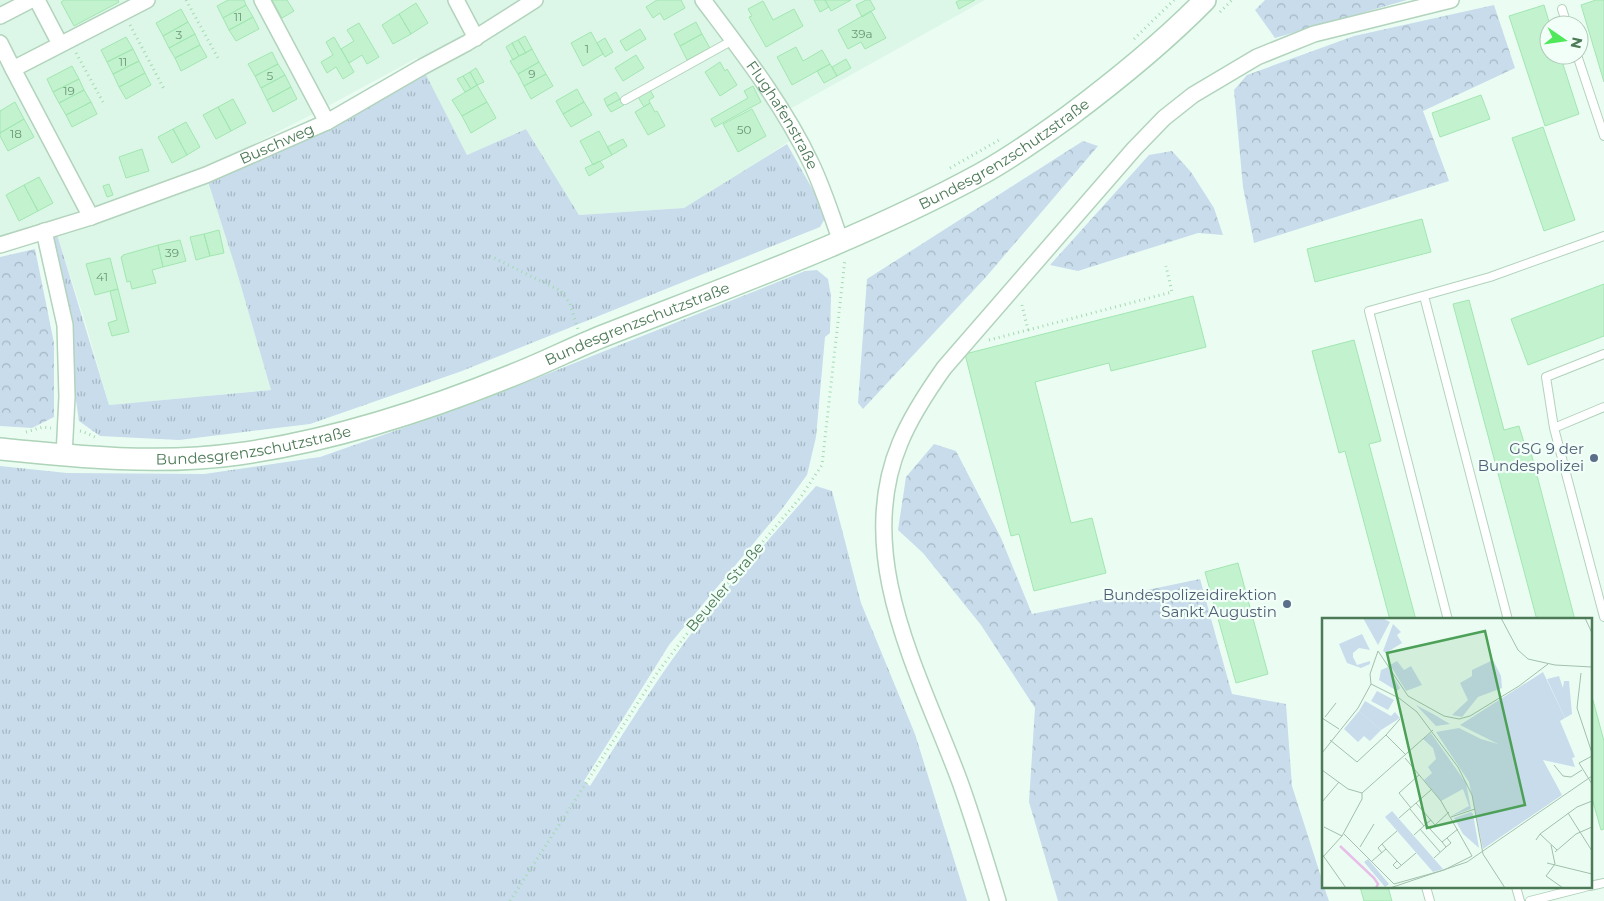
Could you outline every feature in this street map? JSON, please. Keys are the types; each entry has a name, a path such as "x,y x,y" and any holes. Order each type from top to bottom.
{"street":[{"path":"0,16 31,0"},
{"path":"37,0 64,42"},
{"path":"13,69 147,0"},
{"path":"262,0 327,122"},
{"path":"456,0 476,38"},
{"name":"Buschweg","path":"0,245 91,217 206,175 327,122 476,38 535,0"},
{"name":"Flughafenstraße","path":"703,0 774,97 812,164 841,242"},
{"name":"Bundesgrenzschutzstraße","path":"0,450 64,456 127,458 195,458 237,454 353,431 470,391 531,368 580,333 841,242 934,199 1032,143 1124,74 1159,45 1205,0"},
{"path":"998,901 960,782 922,688 892,597 887,566 884,514 891,470 899,445 913,415 944,368 1134,149 1164,118 1193,96 1258,57 1314,34 1451,0"},
{"path":"0,43 91,217"},
{"path":"44,231 65,325 67,397 64,456"}],"lane":[{"path":"1562,9 1564,15"},
{"path":"625,100 733,40"},
{"path":"1580,65 1604,136"},
{"path":"1447,618 1369,311 1490,277 1604,236"},
{"path":"1424,296 1507,618"},
{"path":"1604,354 1546,377 1554,428 1604,617"},
{"path":"1554,428 1604,407"},
{"path":"1426,888 1430,901"},
{"path":"1516,888 1520,901"},
{"path":"1530,901 1580,888"}],"path":[{"path":"186,0 218,58"},
{"path":"1129,44 1174,0"},
{"path":"124,13 164,89"},
{"path":"64,42 103,102"},
{"path":"947,169 1008,135"},
{"name":"Beueler Straße","path":"510,901 657,673 709,605 800,498 822,465 846,253 841,242"},
{"path":"490,256 561,291 570,304 580,333"},
{"path":"969,339 984,342 1172,292 1166,266"},
{"path":"1022,304 1028,330"},
{"path":"23,432 43,427 84,432 101,439"}],"shaded area":[{"path":"0,0 985,0 790,109 803,132 728,182 684,208 579,215 526,129 467,155 417,58 207,168 271,390 109,405 85,322 52,220 0,237"}],"green space":[{"path":"1265,0 1407,0 1275,38 1255,10"},
{"path":"1494,5 1515,68 1423,111 1449,181 1254,243 1243,187 1234,90 1247,75 1354,36"},
{"path":"422,67 467,155 526,129 579,215 684,208 787,144 827,215 820,227 462,371 310,424 179,440 100,436 79,421 65,325 44,231 55,228 109,405 271,390 236,269 206,175"},
{"path":"1083,141 1098,146 986,277 863,409 858,403 867,279"},
{"path":"1172,151 1191,172 1214,208 1223,235 1198,233 1078,271 1050,265 1149,155"},
{"path":"35,249 54,343 54,417 32,428 0,426 0,257"},
{"path":"817,270 828,279 831,296 830,333 825,337 816,437 807,475 782,509 669,645 584,781 590,786 670,663 747,564 816,486 832,491 861,603 915,734 967,901 0,901 0,466 67,473 204,474 320,457 477,402 805,271"},
{"path":"934,444 956,451 1001,538 1032,614 1200,579 1232,694 1286,704 1292,786 1322,880 1322,888 1324,888 1329,901 1058,901 1029,802 1035,708 981,625 923,553 898,530 906,477"}],"building":[{"path":"64,0 118,0 119,2 74,26 61,2"},
{"path":"228,0 244,0 246,5 223,18 217,6"},
{"path":"272,0 287,0 294,11 282,18"},
{"path":"657,0 681,0 685,8 664,20 660,13 653,18 646,7"},
{"path":"814,0 825,0 829,7 820,12"},
{"path":"825,0 851,0 831,11"},
{"path":"870,0 875,9 862,17 856,5"},
{"path":"960,0 975,0 959,9 956,2"},
{"path":"1596,0 1604,0 1604,82 1589,32 1589,15 1584,15 1581,5"},
{"path":"763,1 773,20 794,9 803,26 766,47 749,17 752,16 748,9"},
{"path":"416,3 428,23 411,34 399,14"},
{"path":"246,5 253,17 229,30 223,18"},
{"path":"1544,5 1547,15 1539,15 1539,65 1563,65 1579,114 1545,126 1509,16"},
{"path":"181,9 188,22 163,36 156,23"},
{"path":"871,11 886,38 865,49 861,42 848,49 838,30"},
{"path":"399,14 411,34 393,44 382,25"},
{"path":"253,17 259,29 236,41 229,30"},
{"path":"188,22 195,34 169,48 163,36"},
{"path":"696,22 702,34 680,46 674,34"},
{"path":"359,23 379,57 367,64 362,55 349,63 341,49 354,41 347,30"},
{"path":"640,29 646,39 626,51 620,41"},
{"path":"591,32 603,54 583,66 571,43"},
{"path":"195,34 200,45 175,58 169,48"},
{"path":"702,34 710,48 687,60 680,46"},
{"path":"525,36 532,49 526,53 518,40"},
{"path":"126,37 133,49 107,62 101,50"},
{"path":"334,37 354,72 343,79 336,67 327,73 321,62 333,55 326,42"},
{"path":"605,38 613,52 605,57 597,43"},
{"path":"518,40 526,53 519,56 512,43"},
{"path":"512,43 519,56 513,60 506,47"},
{"path":"200,45 207,57 181,71 175,58"},
{"path":"796,47 803,61 822,50 830,64 792,85 777,57"},
{"path":"133,49 139,61 113,74 107,62"},
{"path":"532,49 539,62 518,74 510,61"},
{"path":"272,52 278,64 255,76 248,64"},
{"path":"636,55 644,68 623,81 615,68"},
{"path":"846,59 851,68 837,76 832,67"},
{"path":"139,61 145,73 119,87 113,74"},
{"path":"539,62 546,74 524,86 518,74"},
{"path":"720,62 737,85 720,96 705,72"},
{"path":"278,64 285,75 261,88 255,76"},
{"path":"830,64 837,76 824,83 817,71"},
{"path":"72,66 79,79 53,92 47,79"},
{"path":"476,68 484,82 477,85 470,72"},
{"path":"470,72 477,85 471,89 463,76"},
{"path":"145,73 151,85 126,99 119,87"},
{"path":"546,74 553,86 531,99 524,86"},
{"path":"285,75 291,87 267,100 261,88"},
{"path":"463,76 471,89 465,92 457,79"},
{"path":"79,79 84,90 59,103 53,92"},
{"path":"477,85 487,102 462,116 452,100"},
{"path":"753,86 761,102 715,127 711,119 748,98 744,91"},
{"path":"291,87 297,99 273,112 267,100"},
{"path":"577,89 584,102 563,114 556,101"},
{"path":"84,90 91,102 66,115 59,103"},
{"path":"650,90 654,97 644,107 638,97"},
{"path":"616,92 620,99 607,106 604,99"},
{"path":"1481,95 1490,119 1440,137 1432,113"},
{"path":"233,99 246,123 231,131 218,107"},
{"path":"620,99 624,105 611,112 607,106"},
{"path":"15,102 24,119 0,133 0,111"},
{"path":"91,102 97,114 72,127 66,115"},
{"path":"487,102 496,118 471,133 462,116"},
{"path":"584,102 592,115 571,127 563,114"},
{"path":"650,103 665,126 648,135 635,112"},
{"path":"218,107 231,131 216,139 203,115"},
{"path":"752,109 766,136 738,152 723,124"},
{"path":"24,119 34,137 8,151 0,133"},
{"path":"186,122 200,147 187,155 173,129"},
{"path":"1543,127 1575,220 1544,231 1512,138"},
{"path":"173,129 187,155 172,163 158,137"},
{"path":"599,131 612,155 593,165 580,141"},
{"path":"623,139 627,146 612,155 607,147"},
{"path":"142,149 149,171 126,178 119,157"},
{"path":"600,161 604,167 589,176 585,168"},
{"path":"39,177 53,203 38,211 24,185"},
{"path":"109,184 113,195 107,197 103,186"},
{"path":"24,185 38,211 19,221 6,195"},
{"path":"1422,219 1431,252 1315,282 1307,249"},
{"path":"219,230 224,253 210,256 204,234"},
{"path":"204,234 210,256 196,260 190,237"},
{"path":"180,240 186,261 163,267 158,245"},
{"path":"158,245 163,267 152,270 156,283 132,289 130,281 127,282 121,257"},
{"path":"110,258 118,289 95,295 86,264"},
{"path":"1604,284 1604,336 1528,365 1511,319"},
{"path":"118,289 129,332 112,336 108,323 117,320 110,291"},
{"path":"1193,296 1206,347 1111,371 1109,363 1035,382 1071,523 1092,518 1106,573 1034,591 1019,534 1011,536 965,354"},
{"path":"1469,300 1504,430 1519,426 1525,446 1529,445 1574,618 1536,618 1453,304"},
{"path":"1354,340 1381,441 1369,444 1415,618 1389,618 1345,451 1339,453 1312,351"},
{"path":"1238,563 1268,674 1236,683 1205,572"},
{"path":"1592,696 1604,741 1604,829 1601,830 1592,798"},
{"path":"1360,888 1388,888 1392,901 1364,901"}],"place":[{"name":"GSG 9 der Bundespolizei","path":"1594,458"},
{"name":"Bundespolizeidirektion Sankt Augustin","path":"1287,604"}]}
